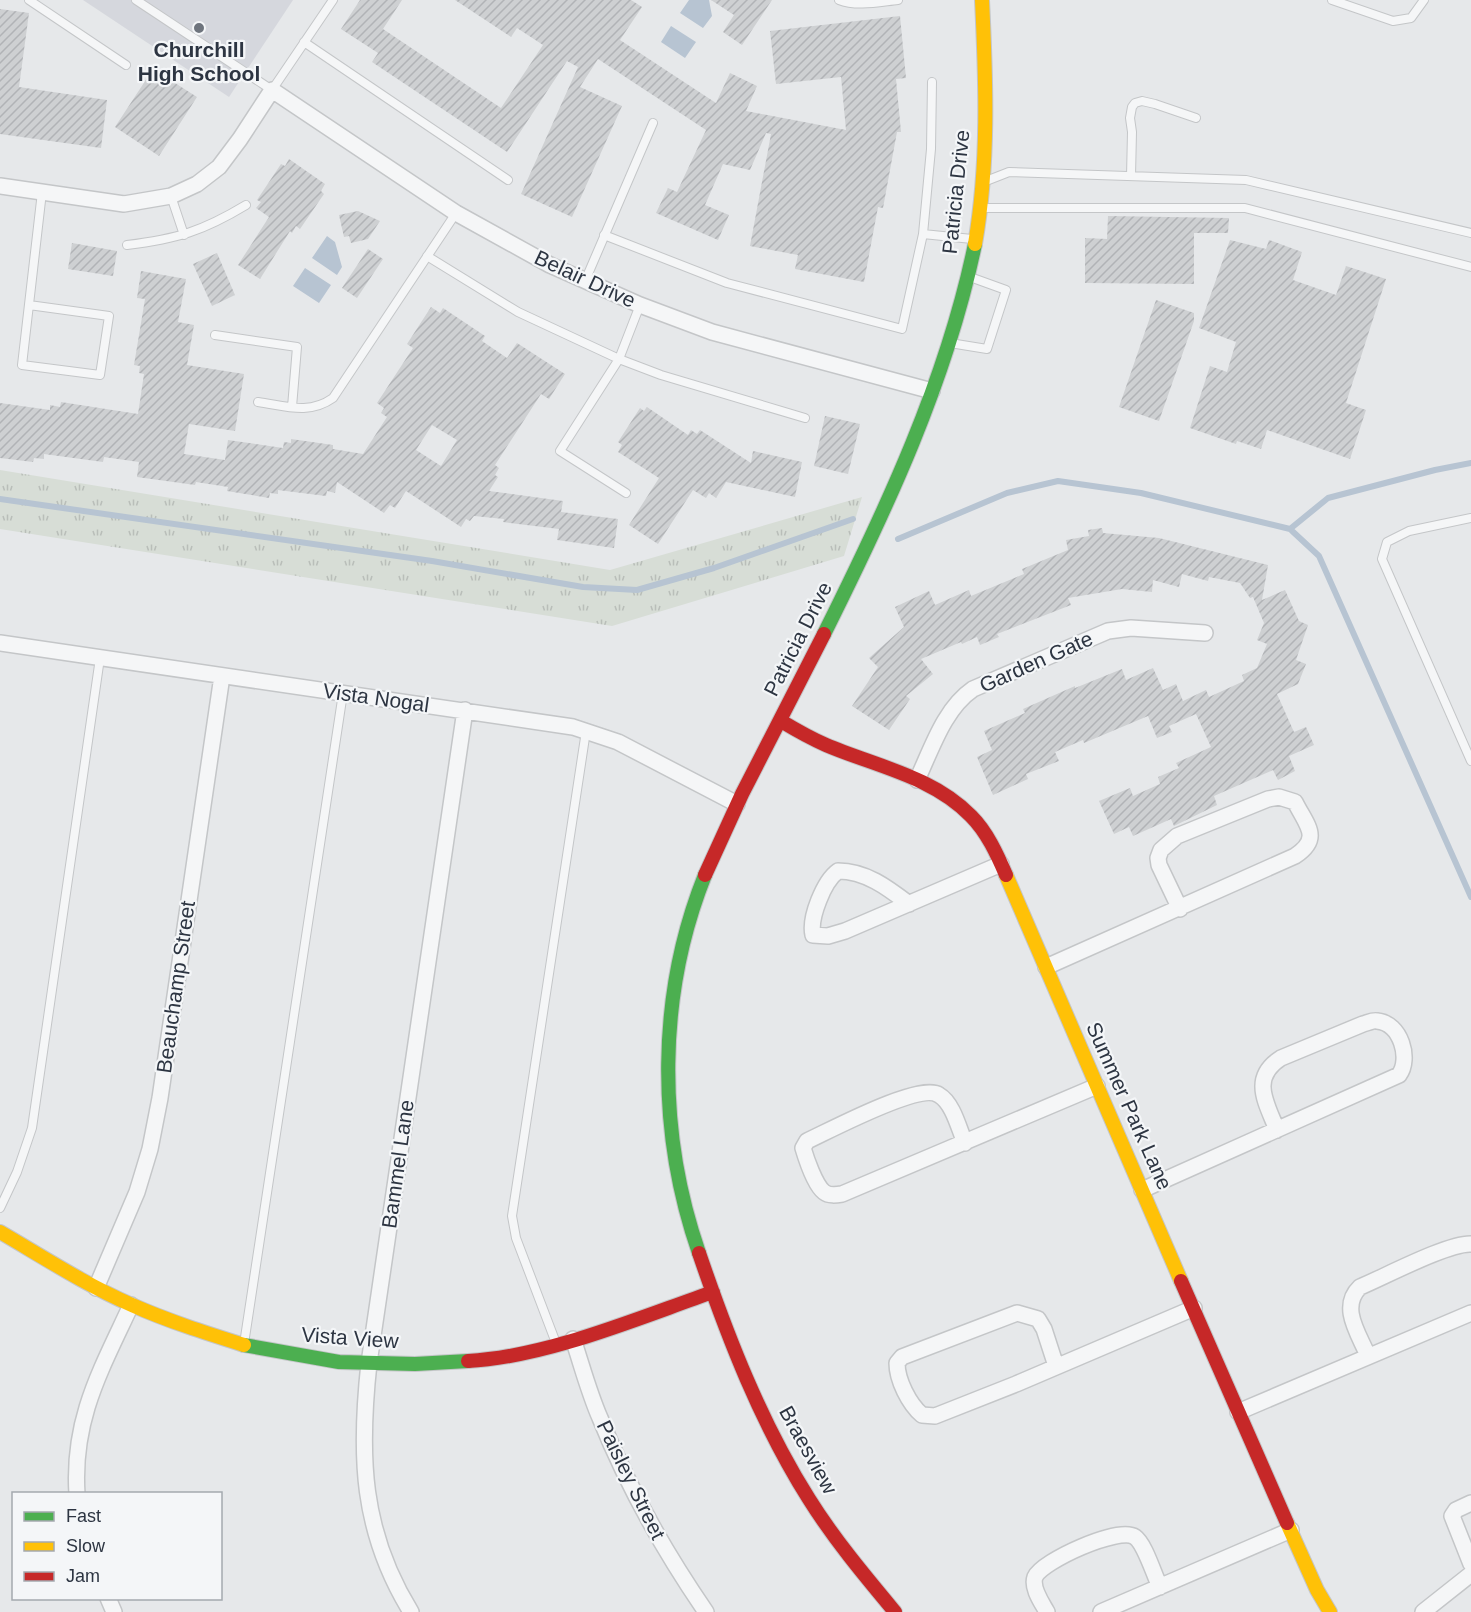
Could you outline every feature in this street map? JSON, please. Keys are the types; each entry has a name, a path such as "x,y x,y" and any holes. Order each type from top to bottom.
{"street":[{"name":"Patricia Drive","path":"713,1292 696,1246 682,1196 672,1139 668,1081 670,1023 678,965 693,909 713,854 873,536 916,436 963,298 975,240 982,183 985,66 982,0"},
{"path":"0,186 124,204 171,196 196,184 219,167 272,90"},
{"name":"Belair Drive","path":"272,90 456,213 550,265 585,281 712,332 932,391"},
{"name":"Garden Gate","path":"917,780 951,709 962,696 974,689 1108,631 1131,628 1205,633"},
{"name":"Vista Nogal","path":"0,643 573,727 618,742 737,804"},
{"name":"Beauchamp Street","path":"96,1288 137,1192 150,1149 222,676"},
{"name":"Bammel Lane","path":"411,1612 387,1567 370,1509 364,1469 364,1408 465,710"},
{"name":"Summer Park Lane","path":"781,721 799,734 917,780 941,793 969,815 987,838 1001,864 1238,1412 1317,1590 1330,1612"},
{"path":"1046,967 1180,909 1305,850 1311,842 1311,834 1295,802 1279,797 1268,800 1177,836 1161,850 1158,858 1160,865 1180,909"},
{"path":"909,904 879,882 860,874 838,872 831,876 817,903 811,929 813,935 828,936 845,932 1001,864"},
{"path":"1142,1190 1399,1076 1404,1069 1406,1059 1395,1031 1377,1021 1363,1024 1271,1064 1262,1082 1263,1094 1277,1130"},
{"path":"965,1143 949,1106 941,1095 923,1092 913,1094 807,1141 803,1148 818,1184 824,1192 832,1195 842,1194 965,1143 1097,1086"},
{"name":"Vista View","path":"0,1232 96,1288 180,1325 244,1345 339,1362 415,1364 489,1360 557,1345 713,1292"},
{"path":"1368,1356 1352,1318 1350,1306 1353,1294 1360,1287 1441,1252 1463,1243 1471,1244"},
{"name":"Braesview","path":"713,1292 748,1384 798,1482 845,1552 895,1612"},
{"path":"77,1492 77,1448 82,1420 93,1386 131,1305"},
{"path":"1056,1366 1044,1329 1038,1319 1017,1313 902,1357 897,1363 897,1372 914,1408 922,1415 935,1416 975,1400 1056,1366 1194,1308"},
{"path":"1238,1412 1471,1313"},
{"name":"Paisley Street","path":"573,1339 599,1416 624,1474 673,1565 706,1612"},
{"path":"1471,1503 1456,1510 1452,1516 1471,1564"},
{"path":"1101,1612 1291,1530"},
{"path":"1047,1612 1037,1592 1035,1576 1047,1566 1108,1536 1119,1534 1135,1537 1160,1587"},
{"path":"1423,1612 1471,1574"}],"lane":[{"path":"29,0 126,65"},
{"path":"136,0 272,90 333,0"},
{"path":"839,0 847,3 898,0"},
{"path":"1332,0 1393,21 1412,18 1424,0"},
{"path":"304,42 508,180"},
{"path":"604,235 727,283 902,329 923,234 931,149 932,82"},
{"path":"1131,176 1131,118 1132,107 1135,103 1142,101 1155,104 1196,118"},
{"path":"585,281 653,123"},
{"path":"982,183 1009,172 1246,180 1471,233"},
{"path":"29,305 109,316 100,375 21,365 42,192"},
{"path":"171,196 184,235"},
{"path":"128,244 160,241 184,235 216,224 246,205"},
{"path":"979,208 1245,208 1471,267"},
{"path":"258,402 307,409 323,405 333,398 456,213"},
{"path":"923,234 975,240"},
{"path":"427,256 518,312 619,359 662,375 805,418"},
{"path":"948,343 987,349 1006,290 967,276"},
{"path":"626,492 560,451 619,359 640,305"},
{"path":"215,335 297,347 292,407"},
{"path":"1471,518 1409,531 1387,542 1382,559 1471,761"},
{"path":"0,1208 17,1172 32,1128 100,658"},
{"path":"244,1345 343,693"},
{"path":"557,1345 516,1238 512,1216 586,731"}],"shaded area":[{"name":"Churchill High School","path":"83,0 293,0 229,97"}],"green space":[{"path":"0,470 610,570 862,497 844,556 612,626 0,529"}],"water":[{"path":"689,0 709,0 712,16 703,28 680,13"},
{"path":"671,26 696,42 685,58 661,42"},
{"path":"327,236 335,242 342,267 337,275 312,258"},
{"path":"305,268 331,285 319,303 293,286"}],"building":[{"path":"360,0 402,0 383,29 501,108 543,45 517,28 511,37 455,0 631,0 642,7 620,40 716,103 730,73 757,86 746,111 846,130 841,77 776,84 770,31 900,16 906,78 896,79 901,132 897,132 883,208 878,207 864,282 795,269 798,255 750,246 771,134 766,133 750,170 723,164 705,205 729,215 718,240 656,213 668,188 677,192 706,130 598,59 580,87 622,106 572,217 521,194 578,67 567,61 507,152 372,62 378,53 341,29"},
{"path":"711,0 772,0 742,45 723,32 734,15"},
{"path":"0,9 29,13 19,87 107,100 101,148 0,134"},
{"path":"153,69 197,97 159,156 115,127"},
{"path":"289,159 325,184 321,191 324,194 300,229 296,226 292,233 290,231 260,279 238,265 269,217 256,208 261,202 257,200 281,164 285,166"},
{"path":"358,211 380,221 368,239 351,243 349,236 344,237 339,215"},
{"path":"1108,216 1229,218 1228,233 1194,233 1194,284 1085,283 1085,238 1107,239"},
{"path":"1230,240 1266,249 1269,240 1302,252 1293,280 1336,295 1346,266 1386,279 1346,403 1366,410 1350,459 1267,430 1261,449 1237,441 1236,444 1190,428 1210,366 1227,372 1236,342 1199,328"},
{"path":"72,243 117,251 113,276 68,269"},
{"path":"368,249 383,259 357,298 342,288"},
{"path":"217,253 235,295 212,306 193,264"},
{"path":"141,271 186,279 178,322 194,325 187,365 244,374 235,431 189,424 184,454 225,460 228,440 283,448 284,442 291,443 291,439 333,445 333,449 363,454 387,417 381,413 384,408 377,403 413,348 407,344 431,307 440,313 443,308 485,336 482,341 507,358 517,343 565,374 549,399 541,394 495,465 499,468 495,475 498,477 489,491 563,501 561,512 618,519 614,548 557,540 559,529 503,522 504,519 474,516 470,521 466,519 461,527 406,491 395,508 390,505 384,513 337,482 335,493 327,491 326,496 278,490 278,494 270,493 269,498 227,491 228,487 137,477 139,462 104,457 103,462 44,454 44,459 34,458 33,462 0,458 0,403 50,410 50,405 60,407 61,402 138,414 144,374 139,373 140,366 134,365 145,299 137,298","holes":["432,425 457,440 441,466 416,450"]},
{"path":"1156,300 1194,313 1194,321 1159,421 1119,407"},
{"path":"647,407 688,435 691,430 697,434 700,430 751,463 753,451 802,462 795,497 726,482 716,498 709,493 706,498 693,490 658,544 629,525 659,478 618,452 622,445 618,442 640,408 644,411"},
{"path":"825,416 860,424 848,474 814,466"},
{"path":"1102,528 1103,533 1159,538 1268,565 1262,600 1285,590 1299,621 1308,625 1296,660 1306,664 1298,684 1277,694 1294,732 1306,727 1314,745 1289,756 1295,771 1278,780 1273,770 1214,796 1217,805 1174,826 1171,819 1133,836 1129,827 1114,834 1099,801 1130,788 1133,796 1160,784 1158,777 1179,768 1176,763 1211,747 1196,714 1169,726 1172,732 1157,738 1148,716 1084,743 1083,740 1055,752 1059,761 1026,774 1028,779 993,795 977,757 992,750 984,731 1025,713 1023,709 1075,686 1075,688 1122,669 1126,680 1153,668 1163,690 1176,684 1183,701 1206,690 1209,697 1244,681 1242,675 1257,668 1267,644 1257,640 1264,623 1253,597 1250,598 1240,583 1209,577 1208,581 1182,574 1179,587 1153,580 1152,592 1122,589 1068,598 1071,605 997,634 999,637 980,645 977,637 921,659 933,674 906,696 910,699 889,730 852,706 878,667 869,658 904,627 895,607 929,591 935,605 969,590 971,596 1024,574 1022,569 1068,550 1066,540 1089,536 1088,530"}],"waterway":[{"path":"1290,529 1328,498 1471,463"},
{"path":"898,539 1007,493 1058,481 1141,493 1290,529 1319,556 1471,897"},
{"path":"0,499 432,561 583,587 637,590 714,568 853,519"}],"traffic: fast":[{"path":"824,634 870,540 912,444 948,345 975,244"},
{"path":"699,1253 685,1207 675,1160 668,1064 671,1015 678,968 689,921 705,875"},
{"path":"244,1345 339,1362 415,1364 468,1361"}],"traffic: slow":[{"path":"975,244 983,183 984,153 982,0"},
{"path":"1006,875 1181,1281"},
{"path":"0,1232 115,1297 173,1322 244,1345"},
{"path":"1287,1523 1317,1590 1330,1612"}],"traffic: jam":[{"path":"705,875 742,794 824,634"},
{"path":"781,721 826,745 921,781 956,802 987,836 1006,875"},
{"path":"699,1253 747,1379 792,1470 829,1528 895,1612"},
{"path":"1181,1281 1287,1523"},
{"path":"468,1361 529,1352 592,1335 713,1292"}],"place":[{"name":"Churchill High School","path":"199,28"}]}
